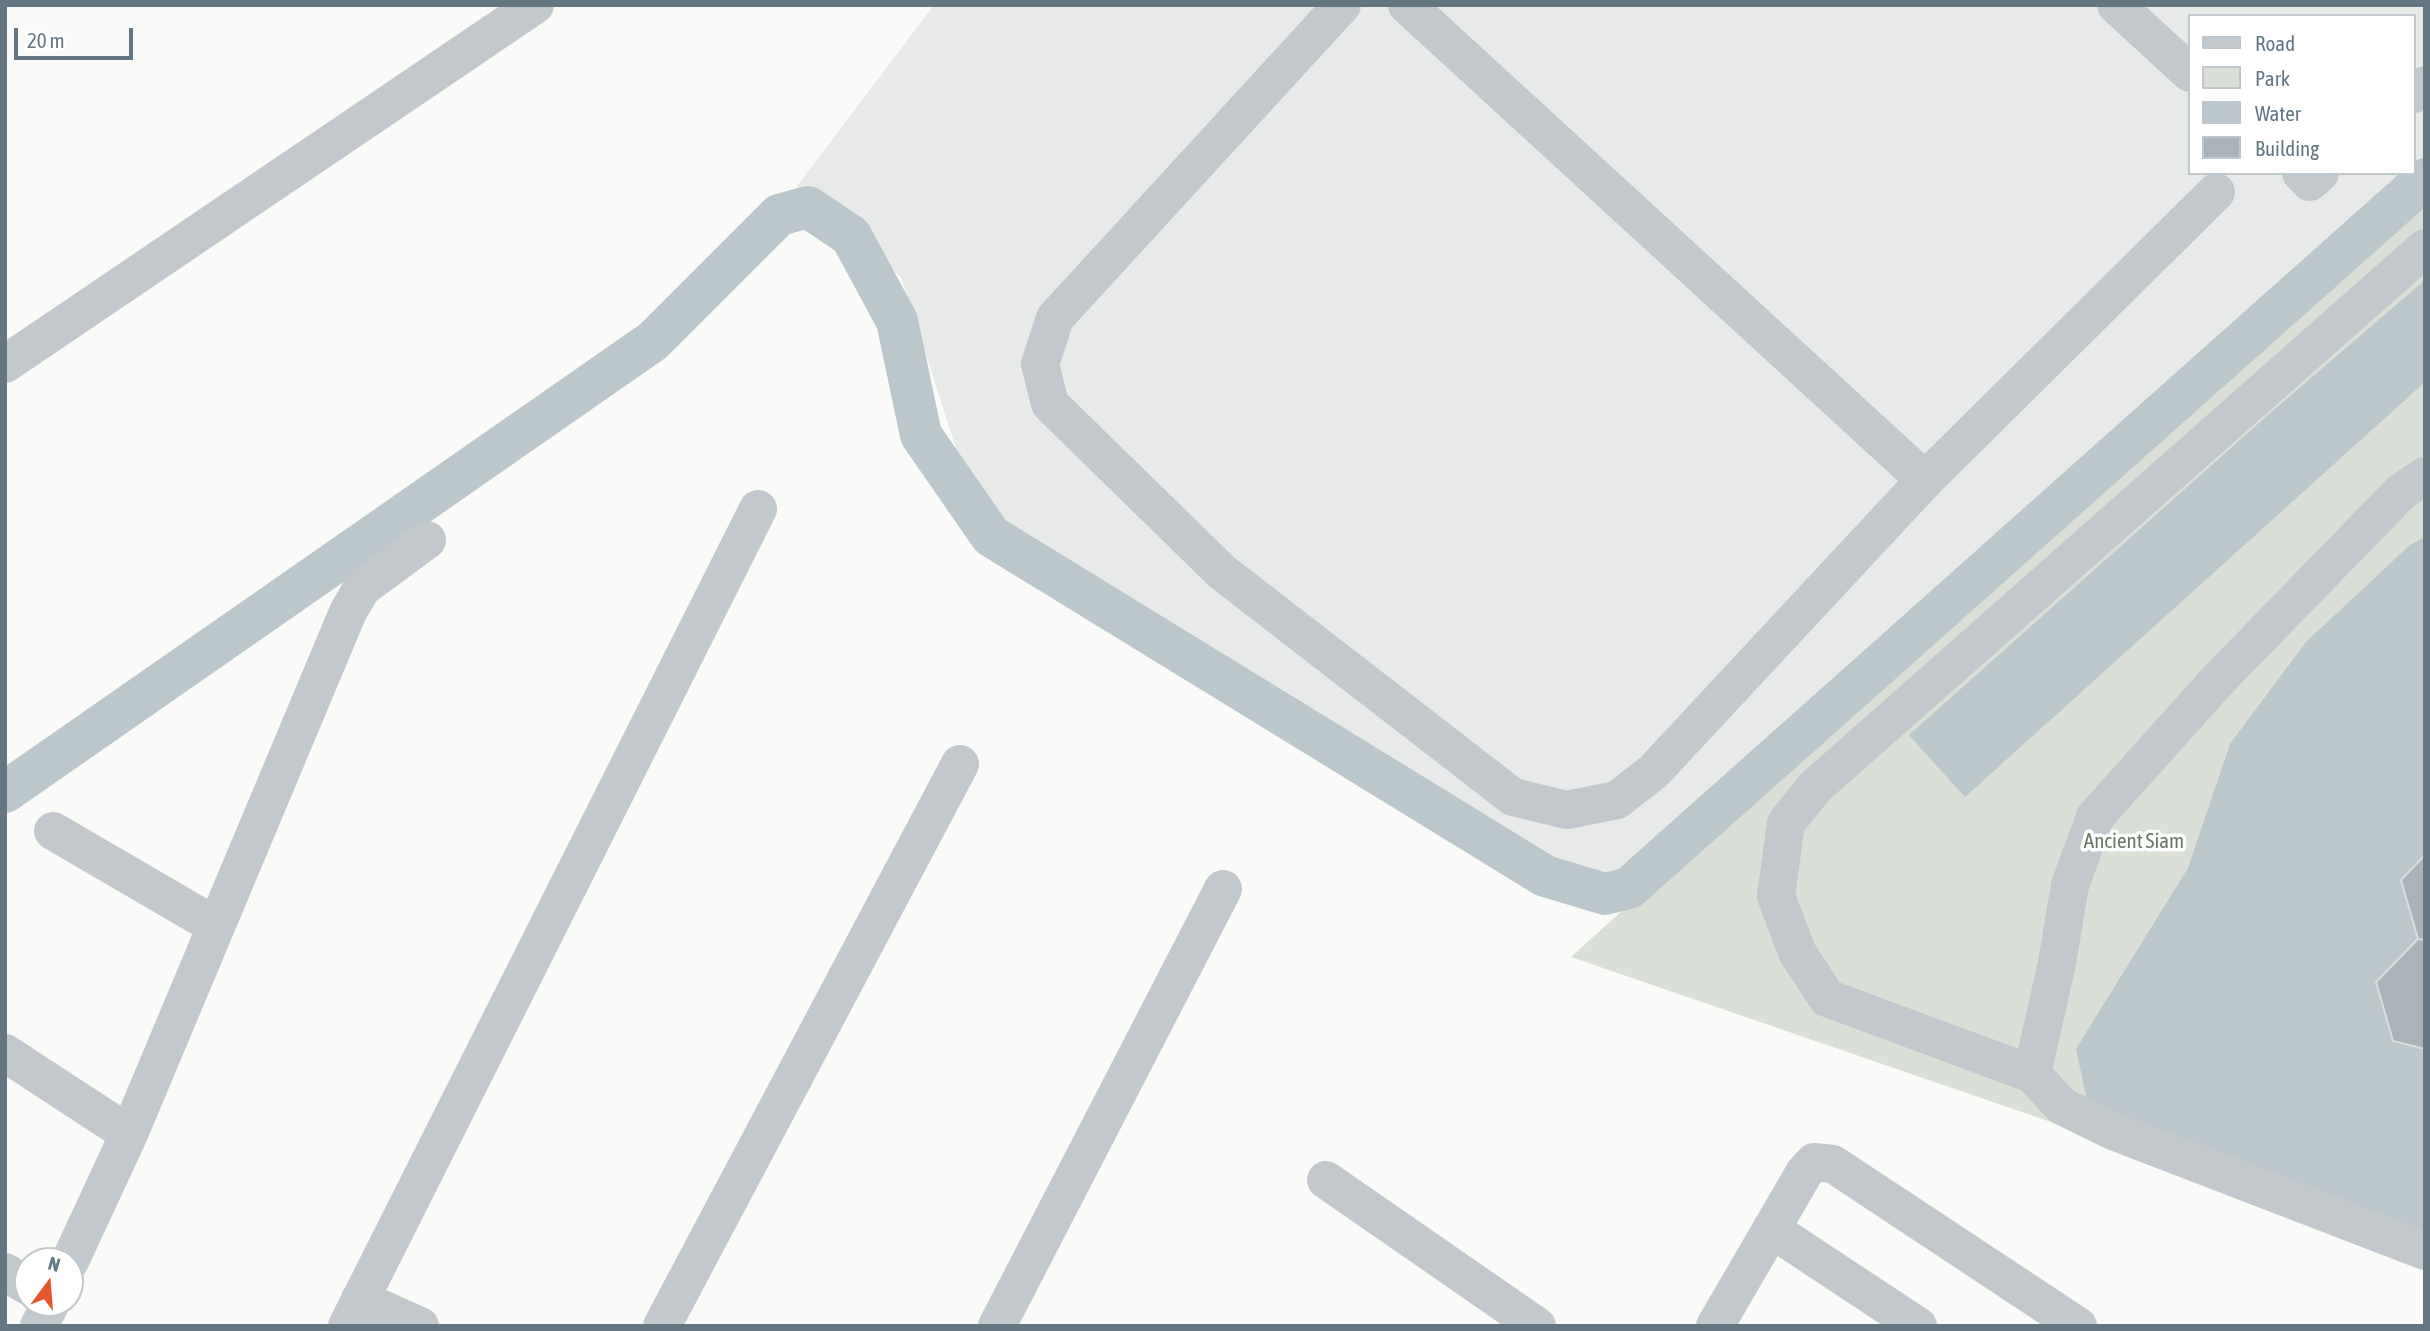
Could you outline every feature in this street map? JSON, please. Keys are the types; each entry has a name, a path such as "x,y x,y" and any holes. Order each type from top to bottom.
{"street":[{"path":"5,364 535,5"},
{"path":"1342,5 1055,318 1040,364 1050,404 1222,572 1513,797 1567,810 1617,800 1654,771 1925,480 2216,192"},
{"path":"1407,5 1925,480"},
{"path":"2116,5 2188,71"},
{"path":"2303,175 2310,182 2318,175"},
{"path":"2425,248 1815,787 1786,823 1776,896 1797,952 1826,998 2032,1074 2062,1106 2081,1117 2425,1251"},
{"path":"2032,1074 2057,963 2070,885 2095,817 2217,681 2401,492 2425,476"},
{"path":"420,1326 354,1312 758,509"},
{"path":"76,1247 129,1133 348,612 362,588 426,540"},
{"path":"662,1326 960,764"},
{"path":"53,831 216,926"},
{"path":"997,1326 1223,889"},
{"path":"5,1053 129,1133"},
{"path":"1715,1326 1804,1173 1814,1162 1833,1164 2078,1326"},
{"path":"1326,1180 1537,1326"},
{"path":"1771,1228 1918,1326"}],"shaded area":[{"path":"934,5 2425,5 2425,185 1610,900 1036,560 962,467 901,277 797,186"}],"green space":[{"name":"Ancient Siam","path":"2425,199 2425,1259 2077,1131 1571,957 1889,668"}],"water":[{"path":"2425,280 2425,382 1965,797 1909,735 2268,415"},
{"path":"2425,537 2425,855 2401,880 2418,939 2376,982 2393,1041 2425,1049 2425,1233 2088,1105 2076,1049 2188,868 2230,744 2306,642 2410,545"}],"building":[{"path":"2425,855 2425,940 2418,939 2401,880"},
{"path":"2418,939 2425,940 2425,1049 2393,1041 2376,982"}],"waterway":[{"path":"5,792 653,341 779,215 808,207 851,236 897,321 921,435 991,536 1545,876 1605,894 1629,888 2425,179"}]}
